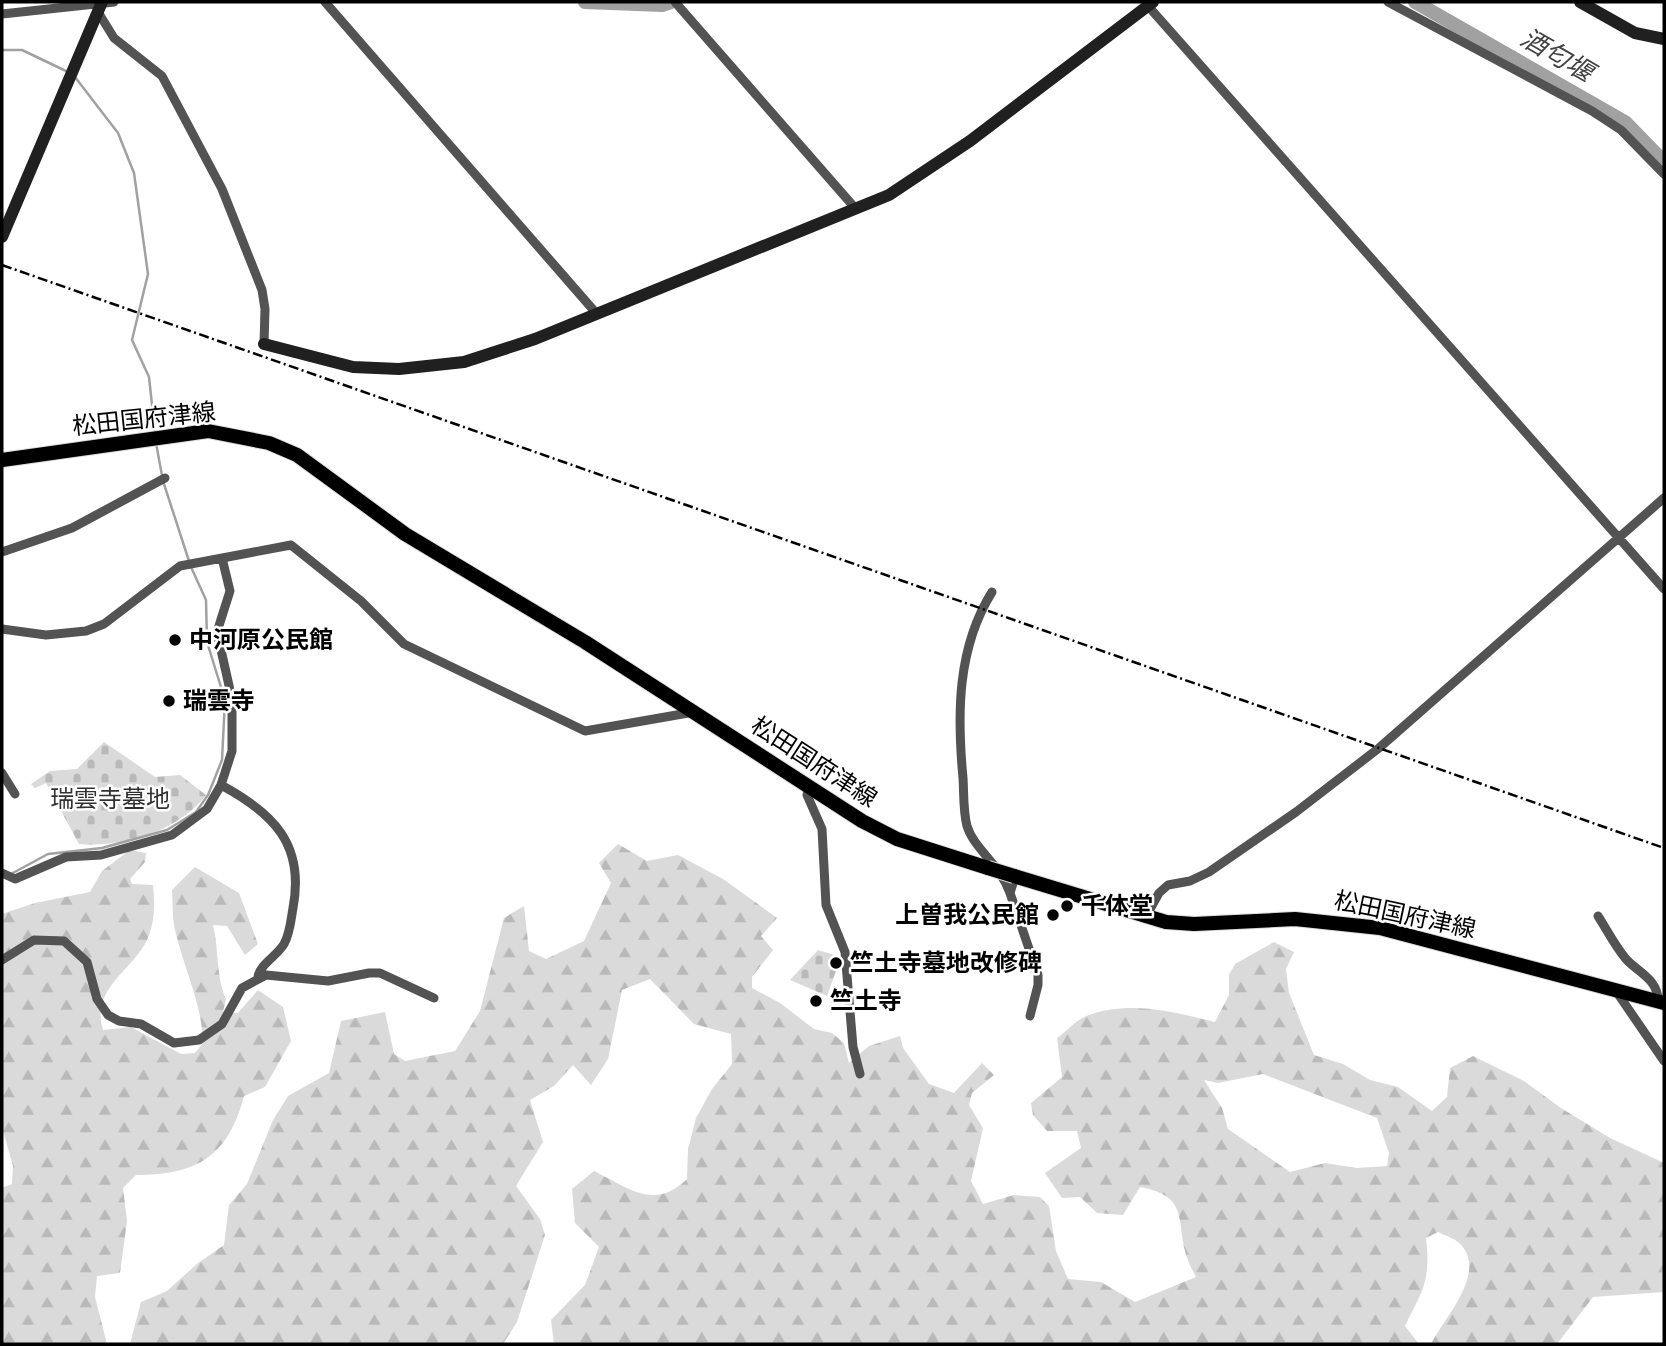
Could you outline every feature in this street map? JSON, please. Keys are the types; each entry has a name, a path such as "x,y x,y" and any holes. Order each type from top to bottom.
{"main road":[{"name":"松田国府津線","path":"2,460 208,431 269,443 297,455 405,534 585,642 862,821 897,839 1144,918 1194,924 1330,920 1380,928 1661,1002"}],"street":[{"path":"325,2 596,313"},
{"path":"675,2 855,208"},
{"path":"1388,2 1621,130 1664,174"},
{"path":"1580,2 1635,33 1664,39"},
{"path":"104,5 114,37 162,76 222,190 262,290 264,344 352,367 399,369 464,362 535,339 890,195 921,176 1150,4 1664,589"},
{"path":"2,13 104,5"},
{"path":"2,237 71,73 104,5"},
{"path":"2,552 72,528 162,478"},
{"path":"1144,918 1159,893 1168,885 1190,881 1209,872 1296,812 1379,748 1664,498"},
{"path":"2,629 46,635 86,631 104,624 188,564 291,545 361,601 404,644 585,731 694,712"},
{"path":"5,876 66,857 100,855 172,835 207,809 221,785 232,751 232,699 217,632 230,591 222,558"},
{"path":"992,592 971,631 958,725 967,827 978,845 996,864 1010,893 1038,975 1030,1016"},
{"path":"3,776 15,794"},
{"path":"2,960 34,940 64,941 87,962 97,999 108,1015 119,1021 141,1024 174,1043 199,1040 222,1024 242,988 258,977 287,937 297,873 287,842 276,825 251,802 221,785"},
{"path":"809,786 807,795 822,829 826,905 845,952 853,1047 860,1074"},
{"path":"966,861 978,845"},
{"path":"1010,893 1015,877"},
{"path":"1598,916 1628,962 1637,965 1658,993 1661,1002"},
{"path":"258,977 266,975 328,981 369,972 380,974 434,998"},
{"path":"1616,991 1664,1061"}],"green space":[{"name":"瑞雲寺墓地","path":"104,742 155,777 180,775 206,795 195,808 181,818 148,834 113,843 79,844 46,783 35,788 31,784 50,771 77,769"},
{"path":"618,844 647,861 678,855 723,879 777,918 761,936 773,950 752,977 752,988 780,1003 814,1029 832,1033 844,1043 849,1063 869,1046 900,1036 903,1048 929,1084 954,1093 982,1063 994,1075 972,1093 969,1105 983,1128 971,1181 983,1204 1014,1195 1040,1197 1049,1206 1056,1251 1068,1279 1101,1282 1135,1302 1196,1277 1186,1254 1177,1209 1165,1196 1140,1187 1123,1215 1097,1213 1080,1197 1062,1198 1045,1173 1081,1148 1077,1131 1047,1131 1033,1115 1031,1103 1062,1077 1057,1038 1085,1017 1120,1008 1152,1009 1215,1022 1229,995 1229,975 1235,964 1274,942 1294,952 1286,969 1289,993 1314,1055 1343,1064 1370,1080 1398,1087 1432,1111 1447,1097 1450,1068 1473,1056 1524,1081 1610,1138 1664,1163 1664,1292 1593,1297 1557,1344 1431,1344 1460,1296 1469,1270 1468,1257 1462,1246 1438,1232 1426,1238 1427,1264 1424,1284 1405,1326 1419,1344 554,1344 551,1320 585,1285 599,1247 575,1223 572,1189 594,1171 641,1193 663,1194 675,1189 687,1179 688,1149 696,1118 712,1089 732,1064 731,1034 694,1024 650,979 622,990 608,1059 591,1085 573,1065 554,1086 530,1100 543,1142 516,1186 540,1219 545,1235 517,1322 503,1344 130,1344 141,1302 167,1291 198,1263 224,1245 229,1205 247,1184 273,1120 288,1096 329,1073 341,1021 385,1012 394,1054 405,1061 455,1051 480,1011 504,918 524,906 529,951 546,959 584,941 611,883 599,863","holes":["1263,1074 1377,1118 1389,1153 1387,1166 1357,1168 1325,1163 1290,1172 1228,1129 1222,1108 1204,1080 1218,1083"]},
{"path":"130,850 146,853 145,862 130,879 132,884 153,885 153,920 147,940 114,981 102,1003 103,1030 131,1027 181,1054 195,1053 203,1043 200,1015 176,934 172,890 195,867 239,893 258,944 245,955 227,926 213,925 226,999 223,1012 238,1013 258,990 283,1007 291,1041 265,1087 244,1096 229,1134 207,1158 177,1171 136,1175 123,1188 127,1221 120,1273 97,1276 95,1297 107,1344 2,1344 2,1188 12,1184 13,1166 2,1127 2,914 35,903 90,892 102,871"},
{"path":"818,950 841,957 827,996 790,980"}],"waterway":[{"path":"585,2 662,5 671,2"},
{"name":"酒匂堰","path":"1415,2 1625,122 1664,162"},
{"path":"2,50 22,50 66,71"},
{"path":"75,77 118,133 134,173 148,274 132,340 149,377 155,433"},
{"path":"156,443 163,481 189,561"},
{"path":"11,874 48,854 102,848 167,830 196,812 208,795 222,760 225,700 207,642 206,600 191,567"}],"railway":[{"path":"2,265 1664,848"}],"place":[{"name":"中河原公民館","path":"175,640"},
{"name":"瑞雲寺","path":"169,701"},
{"name":"千体堂","path":"1067,906"},
{"name":"上曽我公民館","path":"1053,915"},
{"name":"竺土寺墓地改修碑","path":"836,963"},
{"name":"竺土寺","path":"816,1001"}]}
